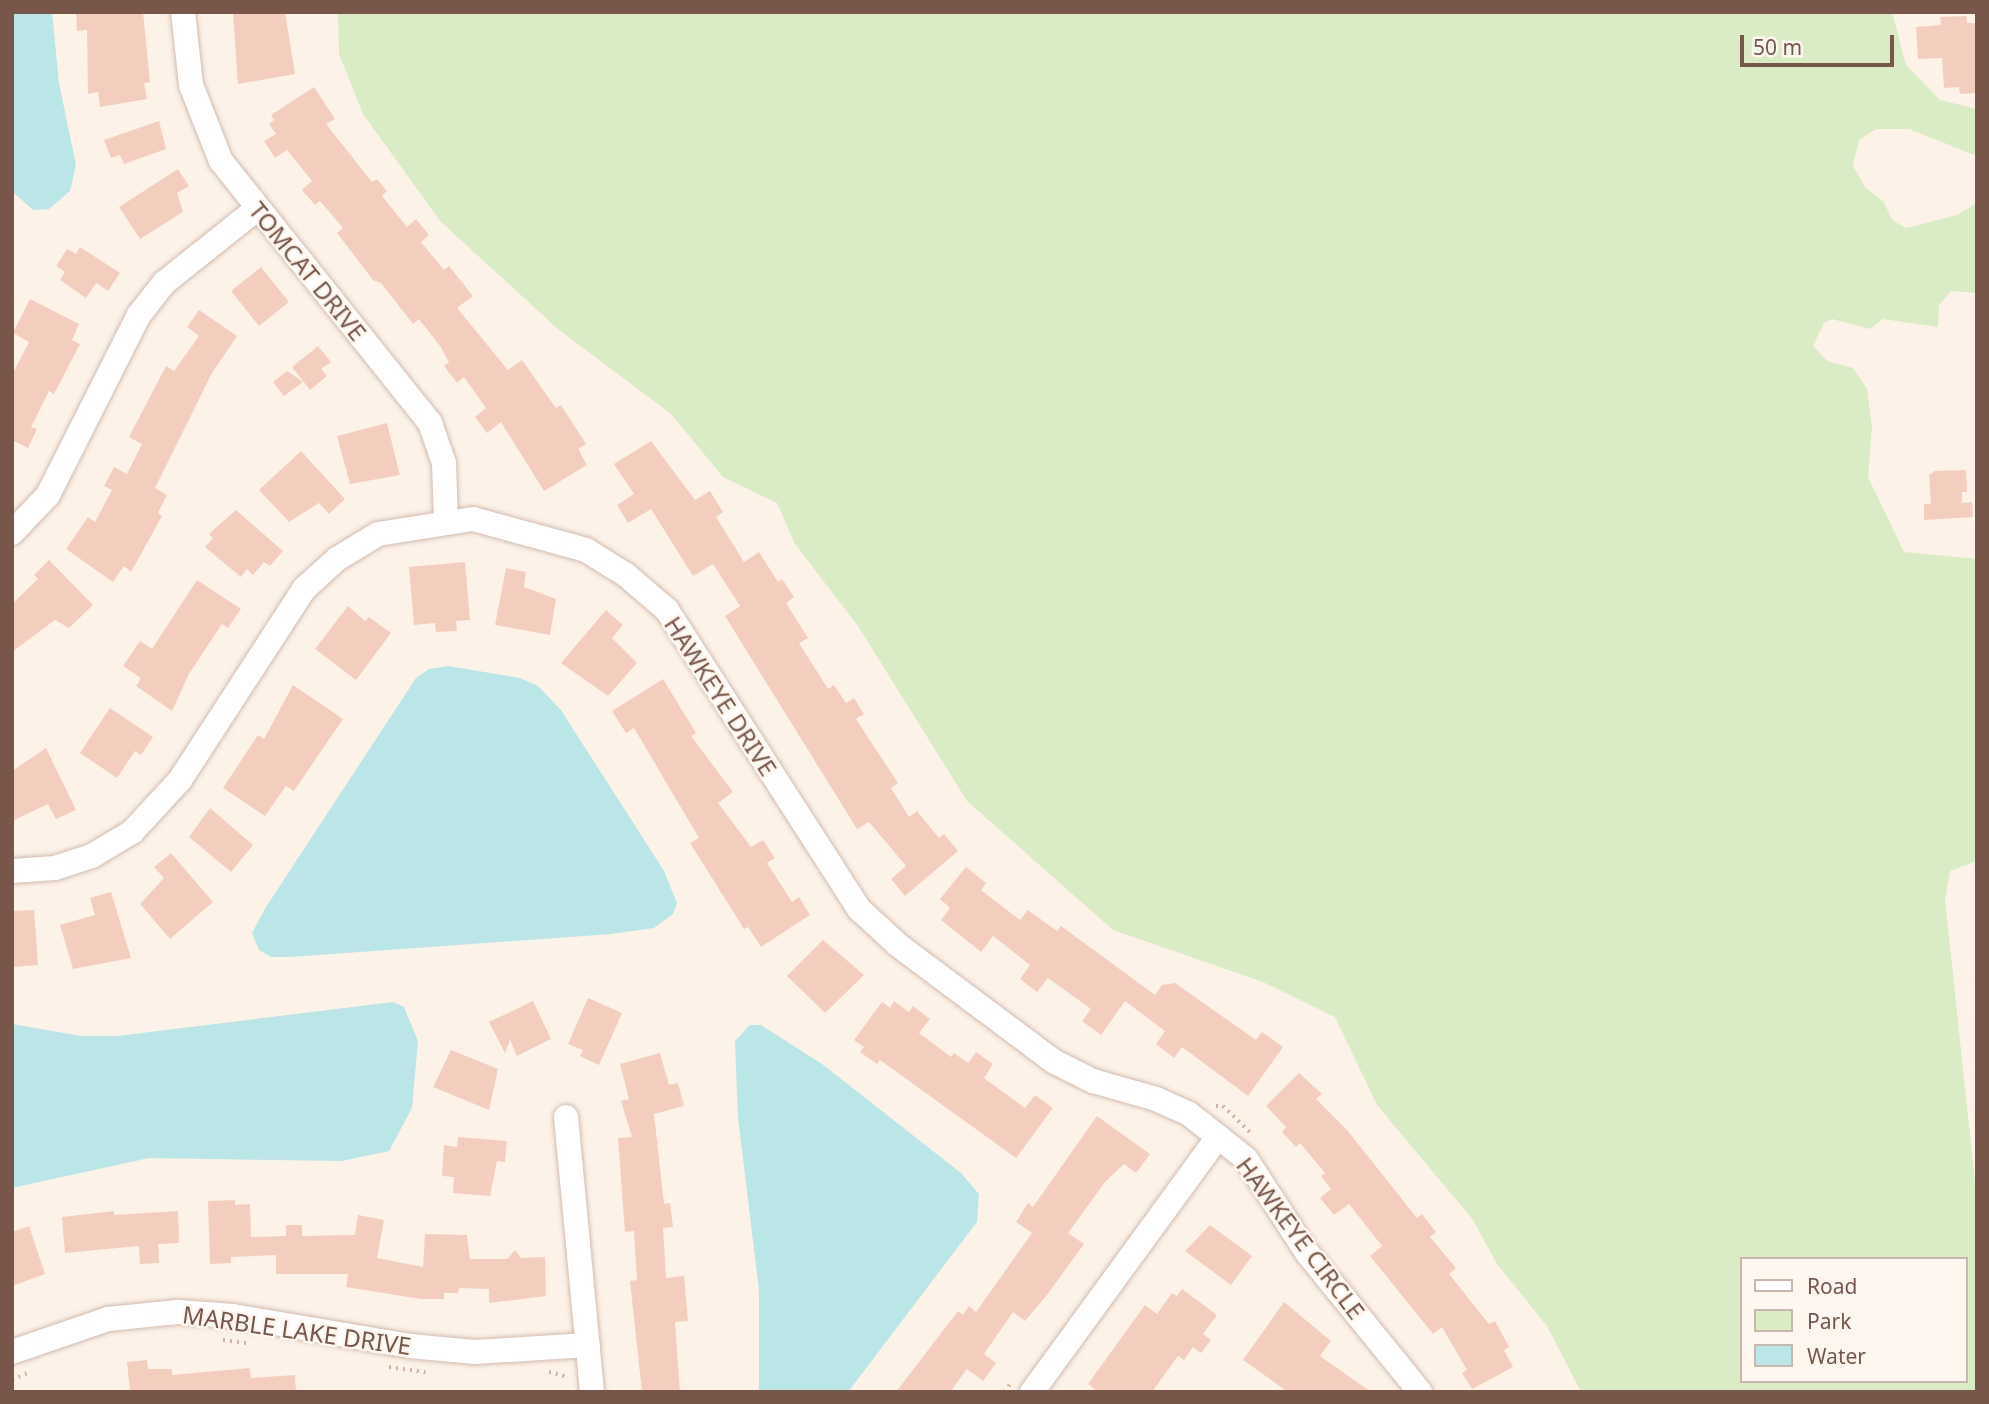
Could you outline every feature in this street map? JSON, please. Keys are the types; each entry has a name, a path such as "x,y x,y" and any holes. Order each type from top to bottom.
{"street":[{"name":"TOMCAT DRIVE","path":"183,12 191,85 204,125 221,161 430,423 444,463 446,522"},
{"path":"12,533 48,495 139,315 163,283 258,208"},
{"name":"HAWKEYE DRIVE","path":"12,871 55,868 92,856 132,832 180,779 304,589 337,559 378,534 473,519 586,550 626,575 667,610 859,909 898,945 1053,1061 1093,1081 1156,1099 1188,1113 1218,1137"},
{"path":"566,1117 588,1345 582,1389"},
{"name":"HAWKEYE CIRCLE","path":"1032,1392 1218,1137 1246,1159 1308,1255 1420,1392"},
{"name":"MARBLE LAKE DRIVE","path":"12,1352 108,1319 178,1312 233,1316 410,1346 475,1352 588,1345"}],"path":[{"path":"217,1339 251,1344"},
{"path":"380,1366 439,1373"},
{"path":"12,1380 33,1370"},
{"path":"541,1372 562,1373 582,1389"}],"green space":[{"path":"338,12 1892,12 1906,65 1940,100 1977,109 1977,156 1909,129 1876,129 1859,140 1853,166 1865,187 1884,202 1892,220 1906,228 1957,215 1977,203 1977,293 1951,291 1939,305 1938,327 1883,319 1870,329 1832,319 1824,323 1813,346 1827,361 1853,368 1867,389 1872,427 1868,477 1904,552 1977,559 1977,861 1950,871 1945,900 1977,1200 1977,1392 1581,1392 1547,1326 1497,1264 1473,1220 1377,1105 1335,1017 1263,982 1113,930 967,801 858,626 795,544 777,503 723,477 671,414 559,330 440,221 363,114 339,54"}],"water":[{"path":"12,12 52,12 59,83 76,165 70,191 49,209 33,210 12,191"},
{"path":"448,666 520,678 538,686 561,710 664,871 677,903 673,914 654,928 611,934 290,957 271,957 259,950 252,933 266,907 416,678 429,669"},
{"path":"393,1002 404,1007 418,1041 412,1108 389,1151 342,1161 149,1158 12,1188 12,1024 81,1036 117,1036"},
{"path":"750,1025 761,1025 822,1064 961,1173 979,1194 977,1222 848,1392 759,1392 759,1290 738,1118 735,1041"}],"building":[{"path":"76,12 143,12 150,82 144,83 147,99 100,107 98,92 88,94 87,30 77,31"},
{"path":"233,12 285,12 295,74 238,84"},
{"path":"1966,16 1967,23 1977,23 1977,93 1960,94 1959,87 1944,88 1942,58 1918,59 1916,27 1941,25 1940,17"},
{"path":"314,87 335,119 326,124 372,182 377,179 387,191 382,196 407,227 416,219 429,235 421,242 444,270 449,266 473,296 457,308 508,370 522,360 556,408 561,405 586,444 578,449 587,465 544,491 501,422 487,433 475,417 486,408 464,377 457,383 444,366 449,362 419,319 413,324 381,283 373,280 337,233 343,228 320,201 315,205 302,190 312,181 287,150 275,158 264,141 276,134 269,124 274,120 271,115"},
{"path":"159,121 166,149 124,164 120,155 111,158 104,140"},
{"path":"178,169 189,186 177,193 183,212 140,239 119,207"},
{"path":"80,247 120,273 108,291 96,283 86,298 60,280 65,272 56,266 67,249 76,254"},
{"path":"261,267 289,302 259,326 231,291"},
{"path":"30,299 79,324 72,340 80,344 54,394 49,391 31,427 37,429 28,448 12,440 12,375 29,342 13,333"},
{"path":"199,310 237,336 212,373 155,488 167,495 158,513 162,516 131,572 124,566 113,582 66,549 88,517 95,522 112,490 104,486 114,467 127,474 142,444 129,437 166,366 174,371 199,336 187,327"},
{"path":"318,346 331,362 321,369 327,376 310,390 292,367"},
{"path":"287,371 303,382 284,396 273,382"},
{"path":"387,423 400,475 350,484 337,436"},
{"path":"651,441 695,500 710,491 723,512 716,517 744,562 759,552 778,582 782,579 794,597 786,603 808,638 799,643 828,689 834,685 846,703 854,698 864,714 856,719 898,783 891,788 909,817 917,811 939,838 944,834 958,851 905,896 891,879 906,866 869,822 857,829 725,616 740,606 713,564 693,576 651,509 628,523 617,505 634,494 614,464"},
{"path":"301,451 345,499 329,514 319,503 289,522 259,490"},
{"path":"1966,470 1967,492 1962,492 1962,503 1972,502 1973,517 1924,520 1924,504 1931,504 1929,475 1935,471"},
{"path":"236,510 283,551 270,566 264,562 253,575 247,569 241,577 205,547 213,538 209,534"},
{"path":"49,560 93,605 69,628 55,620 12,652 12,604 38,579 34,575"},
{"path":"465,562 470,620 456,621 457,631 436,632 435,623 414,625 409,567"},
{"path":"506,568 526,572 524,587 556,599 550,635 495,625"},
{"path":"197,580 241,609 228,628 222,624 189,674 172,711 136,686 141,678 123,666 140,641 152,649"},
{"path":"348,606 365,621 369,617 391,633 356,680 315,649"},
{"path":"606,610 623,625 612,638 637,663 608,696 561,663"},
{"path":"663,679 696,733 691,736 733,792 718,803 751,847 763,840 775,858 767,863 792,902 799,897 810,915 761,947 748,927 744,929 690,843 699,838 634,728 626,733 612,711"},
{"path":"293,685 343,719 294,791 286,786 265,816 223,788 258,735 264,739"},
{"path":"110,708 153,737 141,755 135,751 117,778 80,753"},
{"path":"46,748 76,810 56,819 48,804 12,821 12,771"},
{"path":"210,808 253,845 231,872 189,837"},
{"path":"171,853 213,902 170,939 140,904 164,878 154,867"},
{"path":"966,867 986,883 981,890 1020,920 1028,910 1057,931 1061,926 1155,995 1162,985 1175,983 1256,1040 1262,1032 1283,1047 1248,1096 1182,1047 1174,1058 1156,1044 1165,1031 1125,1001 1101,1035 1082,1021 1091,1009 1048,978 1037,992 1020,979 1030,965 993,936 981,952 941,920 950,908 940,899"},
{"path":"111,892 131,958 73,969 60,925 95,915 90,898"},
{"path":"34,910 38,965 12,967 12,911"},
{"path":"823,940 864,975 825,1013 787,976"},
{"path":"588,998 622,1013 599,1065 580,1056 583,1050 568,1044"},
{"path":"533,1001 551,1039 517,1056 510,1040 505,1053 489,1022"},
{"path":"894,1001 909,1012 913,1006 930,1019 919,1033 951,1057 954,1053 968,1063 976,1052 993,1064 984,1078 1025,1108 1035,1095 1053,1108 1016,1158 880,1060 877,1064 860,1052 864,1047 854,1040 882,1002 890,1008"},
{"path":"451,1050 498,1069 489,1110 433,1087"},
{"path":"660,1053 669,1085 678,1083 684,1106 654,1114 664,1204 670,1203 673,1227 663,1228 666,1278 684,1276 688,1321 675,1322 680,1392 642,1392 630,1281 637,1280 634,1231 625,1232 618,1138 632,1137 621,1101 629,1099 620,1064"},
{"path":"1299,1073 1322,1094 1316,1099 1347,1130 1417,1218 1422,1214 1436,1232 1430,1237 1456,1268 1449,1274 1489,1324 1495,1321 1509,1347 1504,1350 1513,1367 1472,1389 1462,1373 1467,1370 1442,1327 1433,1334 1370,1256 1382,1246 1349,1204 1334,1215 1320,1198 1331,1189 1321,1176 1325,1173 1300,1143 1296,1147 1282,1132 1286,1127 1266,1106"},
{"path":"1097,1116 1150,1154 1136,1173 1124,1164 1105,1182 1068,1233 1084,1244 1025,1321 1013,1312 984,1354 996,1363 983,1381 967,1369 950,1392 896,1392 958,1311 963,1315 969,1306 976,1312 1032,1233 1016,1222 1028,1203 1033,1207"},
{"path":"458,1137 507,1141 505,1162 497,1161 490,1196 453,1193 454,1177 442,1176 444,1145 457,1147"},
{"path":"235,1200 235,1205 250,1204 251,1237 286,1236 286,1225 302,1225 302,1236 355,1235 358,1215 384,1220 377,1258 423,1267 425,1234 467,1235 470,1259 507,1259 515,1250 521,1258 545,1257 546,1296 489,1303 489,1289 459,1288 458,1293 444,1293 444,1299 421,1299 346,1287 348,1274 276,1274 276,1255 231,1257 231,1263 210,1264 208,1201"},
{"path":"114,1211 114,1215 178,1211 179,1243 158,1244 159,1263 140,1264 139,1246 65,1253 62,1217"},
{"path":"1210,1225 1252,1256 1231,1285 1185,1251"},
{"path":"29,1226 45,1274 12,1286 12,1232"},
{"path":"1182,1289 1217,1315 1203,1334 1211,1340 1201,1353 1193,1347 1184,1360 1178,1356 1152,1392 1098,1392 1088,1384 1145,1305 1157,1314 1172,1293 1177,1296"},
{"path":"1284,1302 1331,1341 1320,1356 1371,1392 1288,1392 1243,1360"},
{"path":"147,1360 148,1369 172,1369 172,1375 250,1368 251,1378 295,1375 296,1392 130,1392 127,1362"}]}
